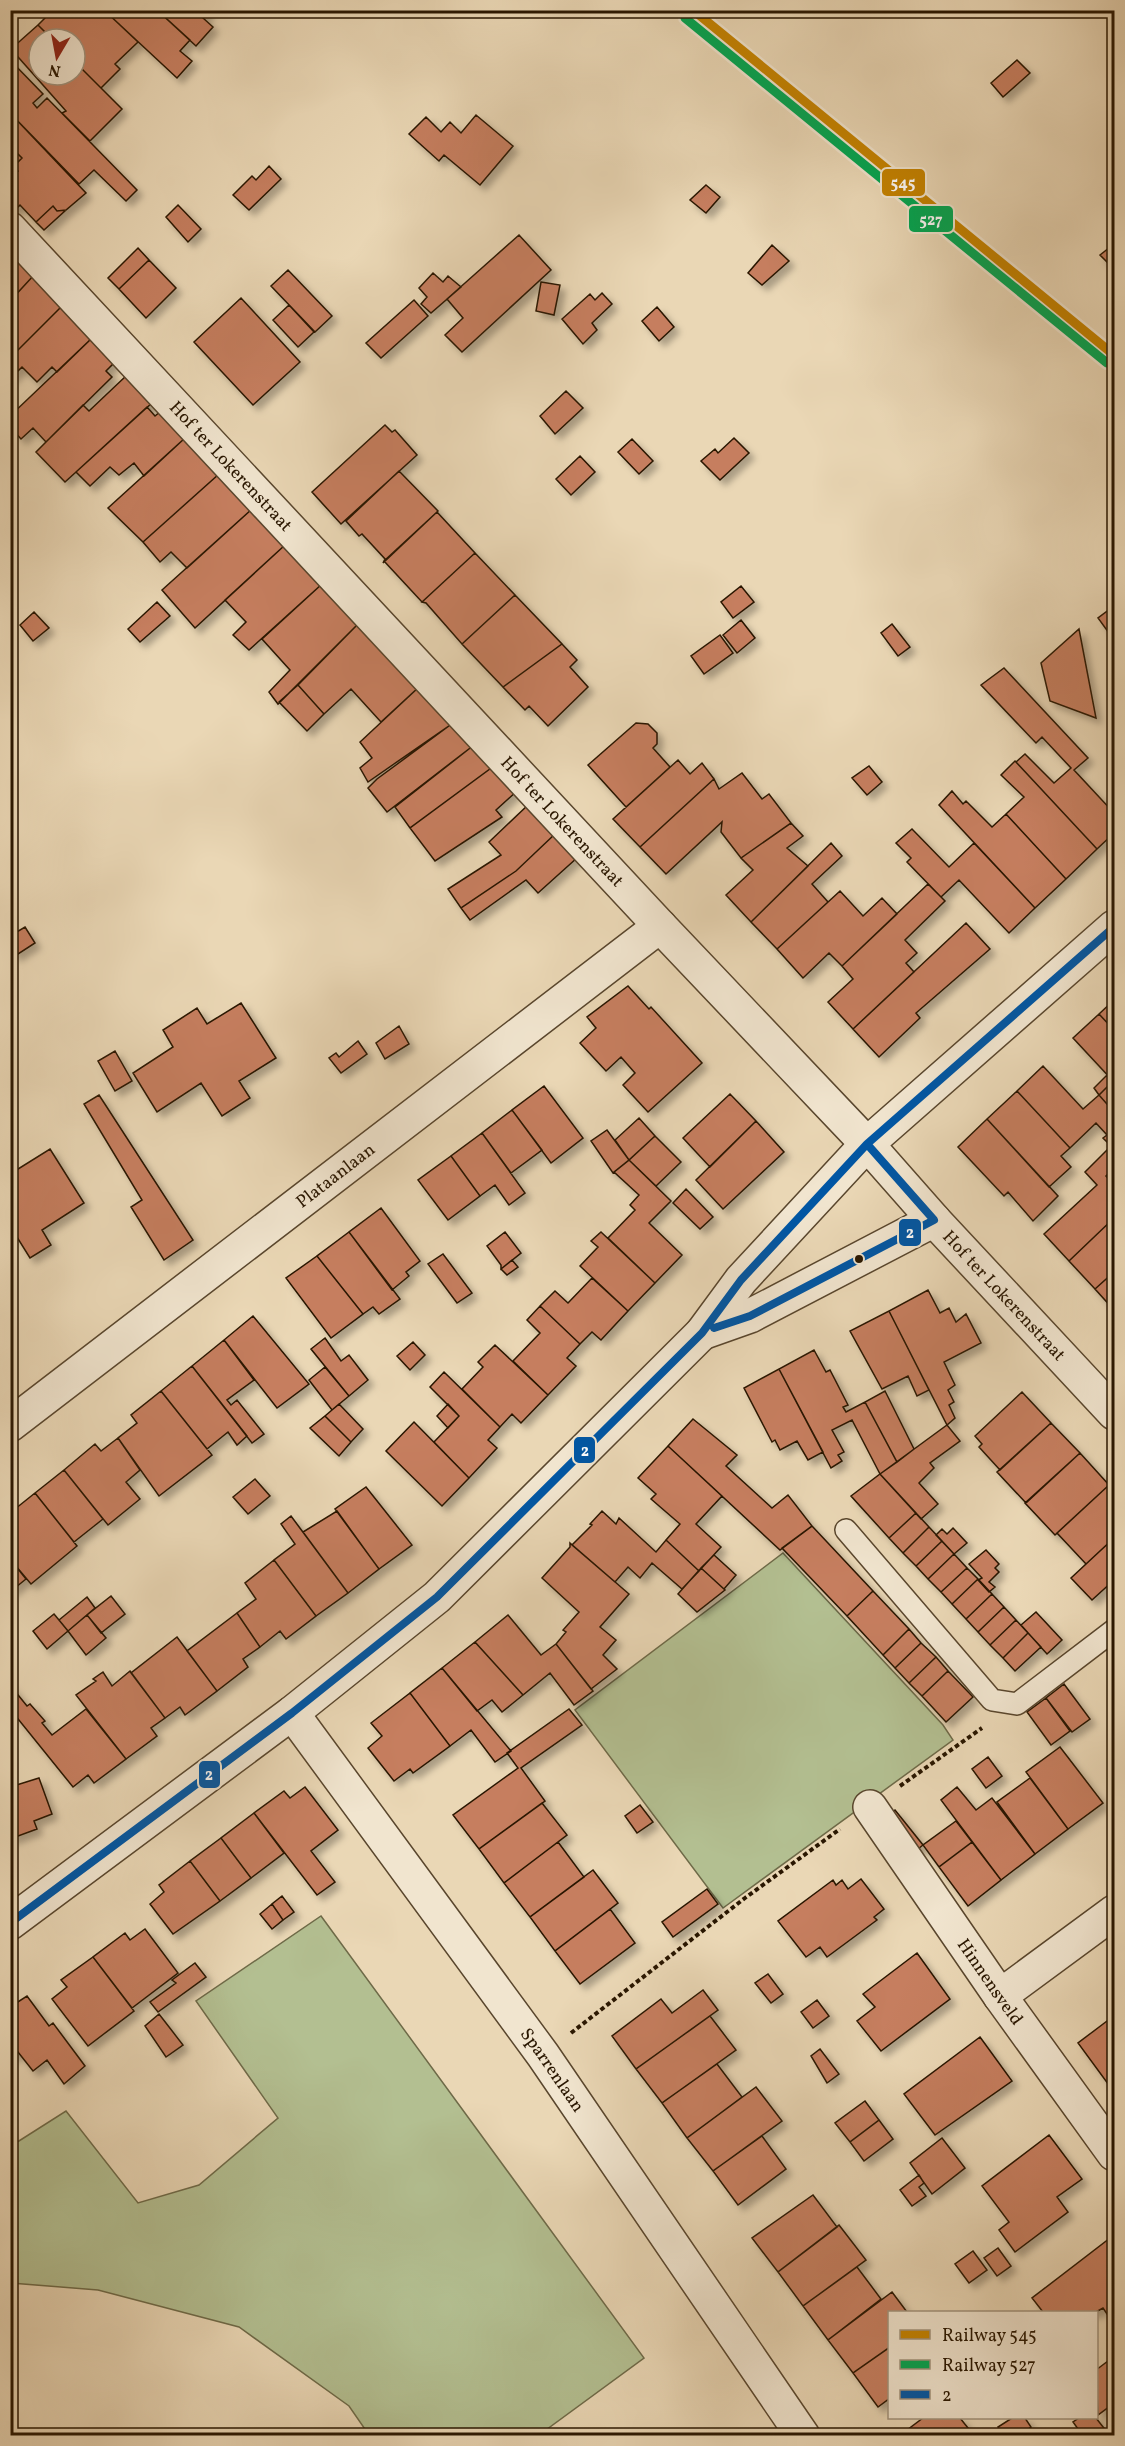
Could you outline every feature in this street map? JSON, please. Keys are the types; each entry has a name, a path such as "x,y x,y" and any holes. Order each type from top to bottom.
{"street":[{"name":"Hof ter Lokerenstraat","path":"10,229 660,926 867,1144 934,1220 1114,1413"},
{"name":"Plataanlaan","path":"10,1425 660,926"},
{"path":"18,1913 292,1713 437,1597 702,1332 741,1280 867,1144 1114,927"},
{"path":"702,1332 750,1316 934,1220"},
{"name":"Sparrenlaan","path":"292,1713 543,2055 803,2436"},
{"name":"Hinnensveld","path":"870,1807 1000,1996 1114,2154"},
{"path":"1000,1996 1114,1912"}],"lane":[{"path":"846,1530 992,1700 1017,1704 1114,1630"}],"path":[{"path":"543,2055 746,1898 870,1807 1017,1704"}],"green space":[{"path":"783,1553 943,1725 953,1740 723,1908 575,1710"},
{"path":"321,1916 644,2358 539,2435 369,2435 349,2406 239,2327 98,2290 11,2283 11,2146 66,2111 138,2203 199,2185 278,2118 196,2001"}],"building":[{"path":"53,10 104,10 138,42 115,64 120,69 101,88 87,74 87,27 40,27 38,25"},
{"path":"104,10 157,10 190,40 180,51 192,61 177,78"},
{"path":"157,10 210,10 203,18 213,27 196,46"},
{"path":"27,35 27,67 11,49"},
{"path":"10,60 27,78 27,87 36,87 43,94 33,103 37,108 47,98 137,190 126,201 94,170 79,184 10,113"},
{"path":"1017,60 1030,73 1003,97 991,83"},
{"path":"87,74 122,109 90,141 62,113 66,111 45,87 87,87"},
{"path":"10,113 86,193 66,210 57,211 53,206 36,222 20,205 14,211 10,207 10,177 18,171 14,166 22,158 10,146"},
{"path":"476,115 513,146 480,185 444,155 439,161 409,134 426,117 441,132 450,122 461,133"},
{"path":"10,146 22,158 14,166 10,163"},
{"path":"269,166 281,179 249,210 233,195 252,176 256,180"},
{"path":"706,185 720,197 706,213 690,200"},
{"path":"178,205 201,229 188,242 166,217"},
{"path":"53,206 57,211 66,210 44,230 36,222"},
{"path":"519,235 551,270 462,352 445,335 463,318 447,299"},
{"path":"1114,244 1114,269 1100,255"},
{"path":"772,245 789,261 762,285 748,273"},
{"path":"138,248 149,260 119,289 108,278"},
{"path":"10,250 34,275 10,301"},
{"path":"149,260 176,288 146,318 119,289"},
{"path":"288,270 332,316 315,332 271,286"},
{"path":"433,273 443,282 448,276 461,287 431,313 421,304 427,297 419,288"},
{"path":"34,275 62,306 10,358 10,301"},
{"path":"541,282 560,285 554,315 536,311"},
{"path":"602,293 612,304 592,323 597,330 583,344 562,319 590,294 595,300"},
{"path":"241,298 300,362 253,405 194,342"},
{"path":"414,300 428,316 381,358 366,343"},
{"path":"289,305 314,332 298,347 273,320"},
{"path":"62,306 92,338 57,372 52,367 37,382 22,367 10,379 10,358"},
{"path":"657,307 674,327 659,341 642,321"},
{"path":"92,338 115,362 106,371 112,377 46,442 33,428 21,439 10,427 10,416"},
{"path":"127,375 153,402 65,482 36,452 83,405 89,411"},
{"path":"566,391 583,408 555,434 540,416"},
{"path":"147,407 155,416 161,411 185,438 144,476 134,463 119,475 110,467 90,486 76,472"},
{"path":"385,425 392,432 395,430 417,455 341,524 312,492"},
{"path":"185,438 219,474 143,542 108,508"},
{"path":"734,438 749,453 720,480 701,461 715,449 718,453"},
{"path":"632,439 653,461 639,474 618,452"},
{"path":"580,456 595,472 571,495 556,479"},
{"path":"399,471 438,511 383,563 385,559 362,534 359,536 346,521"},
{"path":"219,474 252,509 187,568 171,552 160,562 143,542"},
{"path":"252,509 285,545 195,628 162,590"},
{"path":"437,512 475,553 422,602 384,561"},
{"path":"285,545 322,584 249,650 233,635 246,622 225,600"},
{"path":"475,553 515,595 462,644 426,603 422,602"},
{"path":"322,584 359,623 278,704 269,692 290,670 262,639"},
{"path":"741,586 754,602 733,618 721,602"},
{"path":"515,595 562,644 503,687 462,644"},
{"path":"157,602 170,616 140,642 128,629"},
{"path":"1114,606 1114,640 1098,618"},
{"path":"34,612 49,628 33,641 20,625"},
{"path":"741,620 755,638 737,653 723,635"},
{"path":"359,623 420,686 381,722 351,689 324,714 298,685"},
{"path":"892,624 910,647 898,656 881,633"},
{"path":"1079,629 1096,718 1050,701 1041,663"},
{"path":"720,635 733,653 704,674 691,656"},
{"path":"562,644 577,660 570,667 588,687 548,726 529,706 525,710 503,687"},
{"path":"1004,668 1088,758 1074,770 1114,813 1114,833 1097,849 1016,762 1025,754 1054,783 1071,768 1042,737 1036,743 981,685"},
{"path":"298,685 324,714 307,731 279,702"},
{"path":"419,687 453,723 368,782 360,768 372,758 360,742"},
{"path":"453,723 474,745 387,812 368,788"},
{"path":"636,723 648,724 657,733 657,744 653,748 670,767 626,807 588,765"},
{"path":"474,745 494,766 410,828 395,807"},
{"path":"678,760 690,774 702,763 714,779 640,847 613,819"},
{"path":"1015,761 1097,849 1066,879 1006,814 1024,797 1001,775"},
{"path":"494,766 517,791 496,810 502,817 435,861 410,828"},
{"path":"869,766 882,782 867,795 852,778"},
{"path":"742,773 762,799 769,794 791,823 741,858 721,832 722,822 666,874 640,847 714,779 719,789"},
{"path":"952,791 963,804 966,801 992,827 1006,814 1066,879 1035,908 939,805"},
{"path":"529,804 556,833 516,871 461,908 448,889 501,855 489,842"},
{"path":"791,823 803,836 787,848 808,866 751,922 726,895 753,870 741,858"},
{"path":"912,829 949,867 974,843 1035,908 1009,933 959,880 941,897 907,862 911,858 896,843"},
{"path":"556,833 578,857 538,893 526,880 470,920 461,908 516,871"},
{"path":"831,843 842,856 812,884 828,902 777,949 751,922"},
{"path":"928,884 945,901 905,940 917,953 906,963 914,972 853,1029 828,1002 853,979 842,966"},
{"path":"840,891 863,916 882,898 897,914 842,966 829,953 803,978 777,949"},
{"path":"966,923 990,949 916,1013 920,1018 879,1057 853,1029"},
{"path":"25,927 35,943 15,956 10,948 10,936"},
{"path":"628,986 649,1009 651,1007 702,1063 648,1112 623,1085 635,1073 621,1057 606,1071 580,1043 596,1028 587,1017"},
{"path":"1114,1000 1114,1030 1099,1014"},
{"path":"241,1003 276,1058 239,1081 250,1098 222,1116 201,1083 157,1112 133,1073 173,1047 163,1030 197,1008 207,1024"},
{"path":"1099,1014 1114,1030 1114,1112 1099,1095 1113,1081 1073,1038"},
{"path":"399,1026 409,1044 385,1059 376,1043"},
{"path":"358,1041 367,1054 341,1073 329,1058 336,1053 339,1057"},
{"path":"115,1051 132,1081 115,1091 98,1061"},
{"path":"1043,1066 1083,1109 1099,1095 1114,1112 1114,1143 1111,1146 1103,1138 1107,1135 1096,1123 1070,1148 1017,1091"},
{"path":"1107,1075 1113,1081 1099,1095 1094,1088"},
{"path":"544,1086 583,1138 551,1163 512,1110"},
{"path":"1017,1091 1070,1148 1061,1156 1071,1167 1049,1187 987,1119"},
{"path":"730,1094 756,1121 710,1167 683,1138"},
{"path":"99,1095 193,1240 164,1260 131,1207 142,1200 84,1104"},
{"path":"512,1110 542,1150 511,1173 482,1133"},
{"path":"639,1118 655,1136 629,1160 615,1140"},
{"path":"987,1119 1058,1196 1033,1221 1008,1192 1004,1196 958,1147"},
{"path":"756,1121 784,1152 723,1209 696,1180"},
{"path":"607,1130 629,1160 613,1173 591,1141"},
{"path":"482,1133 525,1193 509,1205 495,1185 480,1196 451,1156"},
{"path":"655,1136 681,1162 656,1186 629,1160"},
{"path":"1114,1143 1114,1168 1106,1176 1114,1185 1114,1218 1069,1261 1044,1234 1097,1185 1085,1172"},
{"path":"50,1149 84,1203 42,1230 51,1245 30,1258 10,1226 10,1174"},
{"path":"451,1156 480,1196 448,1220 418,1180"},
{"path":"629,1160 671,1201 649,1223 682,1255 655,1283 608,1238 635,1210 630,1205 639,1195 614,1172"},
{"path":"686,1189 713,1217 700,1229 673,1203"},
{"path":"381,1208 420,1261 406,1272 409,1276 392,1290 349,1232"},
{"path":"1114,1218 1114,1272 1095,1289 1069,1261"},
{"path":"349,1232 400,1299 379,1314 373,1307 363,1314 317,1256"},
{"path":"505,1232 521,1253 501,1269 501,1265 487,1246"},
{"path":"601,1232 655,1283 628,1311 580,1266 598,1247 591,1241"},
{"path":"443,1254 472,1293 457,1303 428,1264"},
{"path":"317,1256 363,1314 331,1338 286,1278"},
{"path":"512,1260 518,1267 507,1275 501,1269"},
{"path":"1114,1272 1114,1310 1095,1289"},
{"path":"592,1278 628,1311 601,1340 592,1332 580,1344 540,1306 555,1291 568,1303"},
{"path":"928,1290 940,1313 949,1308 956,1322 966,1314 981,1343 944,1362 955,1385 948,1390 954,1402 949,1405 955,1418 947,1425 889,1311"},
{"path":"540,1306 580,1344 567,1358 576,1366 548,1395 513,1361 540,1333 527,1320"},
{"path":"889,1311 929,1390 917,1396 908,1376 882,1389 850,1331"},
{"path":"253,1316 309,1384 277,1408 224,1340"},
{"path":"325,1338 341,1361 349,1355 368,1380 349,1396 311,1349"},
{"path":"224,1340 254,1380 227,1400 231,1405 237,1400 264,1434 252,1443 192,1366"},
{"path":"413,1342 425,1355 410,1370 397,1356"},
{"path":"495,1345 548,1395 521,1423 512,1414 500,1427 462,1389 483,1367 478,1362"},
{"path":"814,1350 826,1372 830,1370 848,1405 843,1407 846,1412 865,1402 897,1462 880,1474 852,1420 832,1430 844,1452 838,1455 842,1461 831,1468 779,1369"},
{"path":"192,1366 247,1436 237,1445 228,1432 207,1449 161,1391"},
{"path":"325,1367 349,1396 332,1410 309,1380"},
{"path":"779,1369 823,1452 808,1460 797,1441 780,1450 775,1440 772,1442 744,1388"},
{"path":"444,1372 500,1427 488,1440 497,1448 469,1478 434,1442 459,1416 430,1387"},
{"path":"161,1391 212,1455 159,1496 118,1438 137,1423 131,1415"},
{"path":"885,1391 914,1449 897,1462 865,1402"},
{"path":"1022,1392 1051,1423 1000,1470 979,1447 982,1444 975,1436"},
{"path":"339,1404 363,1429 351,1442 325,1416"},
{"path":"448,1404 459,1416 448,1428 437,1416"},
{"path":"325,1416 351,1442 339,1456 310,1428"},
{"path":"693,1419 737,1455 726,1466 772,1508 788,1495 812,1526 780,1550 668,1446"},
{"path":"414,1422 469,1478 442,1506 386,1451"},
{"path":"1051,1423 1080,1453 1026,1503 997,1472"},
{"path":"947,1425 960,1441 930,1463 934,1468 919,1483 938,1504 921,1519 880,1474"},
{"path":"118,1438 140,1470 126,1482 140,1499 108,1525 64,1470 95,1444 101,1451"},
{"path":"668,1446 722,1496 696,1524 721,1547 699,1571 666,1540 680,1524 651,1499 656,1494 638,1478"},
{"path":"1080,1453 1109,1485 1055,1535 1025,1503"},
{"path":"64,1470 103,1519 74,1542 35,1493"},
{"path":"880,1474 916,1513 889,1538 851,1496"},
{"path":"255,1479 270,1496 248,1514 233,1497"},
{"path":"1109,1485 1114,1490 1114,1538 1086,1564 1057,1533"},
{"path":"366,1487 412,1545 379,1569 335,1509"},
{"path":"35,1493 77,1546 31,1584 10,1559 10,1513"},
{"path":"337,1511 379,1569 348,1593 303,1532"},
{"path":"602,1511 616,1524 619,1518 656,1552 666,1540 699,1571 682,1589 652,1563 640,1578 628,1567 615,1582 572,1545"},
{"path":"916,1513 929,1527 903,1553 889,1538"},
{"path":"291,1516 348,1593 316,1616 274,1560 295,1544 281,1524"},
{"path":"812,1526 873,1591 847,1616 782,1548"},
{"path":"929,1527 942,1541 916,1566 903,1553"},
{"path":"953,1528 967,1543 954,1554 936,1535 942,1529 947,1534"},
{"path":"1114,1538 1114,1580 1092,1600 1071,1578"},
{"path":"942,1541 954,1554 928,1579 916,1566"},
{"path":"570,1543 629,1594 600,1627 616,1640 603,1655 617,1669 591,1689 556,1644 566,1632 563,1630 579,1612 542,1578 570,1547"},
{"path":"986,1550 999,1564 995,1568 999,1572 989,1582 995,1587 989,1592 978,1580 982,1578 969,1564"},
{"path":"954,1554 967,1568 941,1592 928,1579"},
{"path":"714,1555 736,1575 724,1589 701,1568"},
{"path":"10,1559 26,1579 10,1592"},
{"path":"274,1560 316,1616 286,1639 280,1631 260,1647 237,1613 256,1599 245,1583"},
{"path":"701,1568 725,1590 697,1612 678,1594"},
{"path":"967,1568 978,1579 952,1604 941,1592"},
{"path":"978,1579 992,1594 966,1619 952,1604"},
{"path":"873,1591 909,1629 883,1655 847,1616"},
{"path":"992,1594 1004,1607 978,1632 966,1619"},
{"path":"111,1596 125,1614 101,1633 87,1615"},
{"path":"87,1597 95,1608 68,1631 59,1620"},
{"path":"1004,1607 1016,1620 990,1645 978,1632"},
{"path":"1036,1612 1062,1640 1047,1654 1021,1625"},
{"path":"237,1613 260,1647 243,1659 248,1667 217,1691 187,1651"},
{"path":"54,1614 68,1631 47,1649 33,1631"},
{"path":"87,1615 106,1638 86,1655 68,1631"},
{"path":"508,1615 541,1655 556,1644 593,1691 574,1705 550,1673 523,1695 475,1642"},
{"path":"1016,1620 1028,1633 1003,1658 990,1645"},
{"path":"909,1629 921,1643 895,1668 883,1655"},
{"path":"1028,1633 1041,1647 1015,1671 1003,1658"},
{"path":"177,1637 217,1691 185,1715 180,1707 165,1718 131,1673"},
{"path":"475,1642 523,1695 502,1712 492,1700 477,1711 442,1668"},
{"path":"921,1643 936,1657 909,1683 895,1668"},
{"path":"936,1657 948,1671 922,1696 909,1683"},
{"path":"442,1668 511,1751 495,1762 471,1730 450,1746 410,1693"},
{"path":"130,1671 165,1718 151,1728 157,1736 126,1759 76,1695 96,1681 93,1679 103,1672 112,1686"},
{"path":"948,1671 973,1697 946,1722 922,1696"},
{"path":"1064,1684 1090,1719 1072,1732 1046,1698"},
{"path":"10,1685 27,1706 30,1704 45,1721 42,1723 52,1735 86,1709 126,1759 94,1783 88,1775 73,1787 10,1709"},
{"path":"410,1693 450,1746 413,1773 410,1769 394,1781 368,1748 382,1736 371,1723"},
{"path":"1046,1698 1070,1731 1051,1745 1027,1712"},
{"path":"569,1709 582,1725 521,1768 545,1801 479,1849 453,1815 518,1768 507,1753"},
{"path":"1060,1747 1103,1803 1068,1829 1026,1772"},
{"path":"988,1757 1002,1776 986,1788 972,1769"},
{"path":"39,1778 52,1814 34,1821 37,1829 10,1839 10,1787"},
{"path":"1030,1778 1068,1829 1035,1854 997,1802"},
{"path":"305,1787 338,1830 311,1851 335,1882 317,1895 254,1813 284,1791 290,1798"},
{"path":"957,1787 976,1810 992,1798 1035,1854 1001,1880 941,1800"},
{"path":"542,1803 567,1835 504,1883 479,1849"},
{"path":"640,1805 653,1822 637,1833 625,1816"},
{"path":"895,1810 923,1845 908,1857 881,1820"},
{"path":"254,1813 284,1853 251,1878 221,1838"},
{"path":"956,1821 972,1842 939,1867 923,1845"},
{"path":"221,1838 251,1878 220,1901 190,1861"},
{"path":"558,1842 584,1877 530,1917 504,1883"},
{"path":"972,1842 1001,1880 968,1906 939,1867"},
{"path":"190,1861 220,1901 173,1934 150,1904 164,1892 159,1885"},
{"path":"593,1870 618,1903 555,1951 530,1917"},
{"path":"861,1879 884,1909 874,1917 877,1920 827,1957 820,1947 806,1957 778,1921 833,1880 836,1885 842,1880 848,1889"},
{"path":"707,1889 718,1904 673,1937 662,1922"},
{"path":"282,1896 294,1912 283,1920 272,1904"},
{"path":"272,1904 283,1920 272,1929 260,1914"},
{"path":"610,1909 635,1943 580,1984 555,1951"},
{"path":"145,1929 178,1973 132,2008 93,1957 125,1933 130,1940"},
{"path":"917,1953 950,1999 881,2051 857,2021 875,2007 863,1994"},
{"path":"93,1957 134,2011 88,2046 52,1999 67,1987 61,1980"},
{"path":"195,1963 206,1977 158,2012 150,2002 176,1983 172,1980"},
{"path":"768,1974 783,1994 771,2003 755,1983"},
{"path":"703,1990 718,2010 636,2069 612,2036 661,1999 672,2013"},
{"path":"27,1996 49,2026 53,2023 85,2066 64,2084 47,2060 33,2071 18,2052 10,2058 10,2007"},
{"path":"817,2000 829,2016 813,2028 801,2012"},
{"path":"159,2014 183,2045 166,2057 145,2026"},
{"path":"710,2016 736,2050 662,2103 636,2069"},
{"path":"1111,2018 1114,2023 1114,2092 1078,2043"},
{"path":"980,2037 1012,2081 935,2135 904,2094"},
{"path":"820,2049 839,2074 827,2083 811,2056"},
{"path":"717,2064 742,2097 687,2138 662,2103"},
{"path":"756,2087 782,2121 713,2171 687,2138"},
{"path":"865,2101 879,2120 850,2142 835,2123"},
{"path":"879,2120 893,2139 864,2161 850,2142"},
{"path":"1049,2135 1082,2179 1057,2197 1068,2212 1015,2252 999,2230 1009,2222 982,2186"},
{"path":"762,2136 786,2169 738,2205 713,2171"},
{"path":"942,2138 965,2168 932,2194 910,2163"},
{"path":"919,2175 924,2183 919,2187 926,2196 912,2206 900,2190"},
{"path":"813,2195 837,2227 778,2272 752,2238"},
{"path":"839,2225 866,2260 803,2306 778,2272"},
{"path":"1114,2235 1114,2324 1103,2308 1098,2311 1042,2311 1032,2298"},
{"path":"998,2248 1011,2266 997,2276 984,2258"},
{"path":"973,2251 987,2270 969,2283 955,2264"},
{"path":"857,2267 881,2299 828,2340 803,2306"},
{"path":"892,2292 906,2311 888,2311 888,2348 853,2373 828,2340"},
{"path":"888,2348 888,2400 878,2407 853,2373"},
{"path":"1108,2361 1114,2369 1114,2403 1098,2415 1098,2368"},
{"path":"922,2419 961,2419 972,2433 969,2436 899,2436"},
{"path":"1010,2419 1026,2419 1031,2427 1019,2436 1004,2436 998,2427"},
{"path":"1078,2419 1097,2419 1107,2432 1102,2436 1083,2436 1073,2422"}],"rail line":[{"name":"545","path":"693,10 1114,355"},
{"name":"527","path":"685,18 1107,363"}],"transit line":[{"name":"2","path":"10,1923 292,1713 437,1597 702,1333 741,1280 867,1144 1114,927"},
{"name":"2","path":"714,1328 750,1316 934,1220 867,1144"}]}
